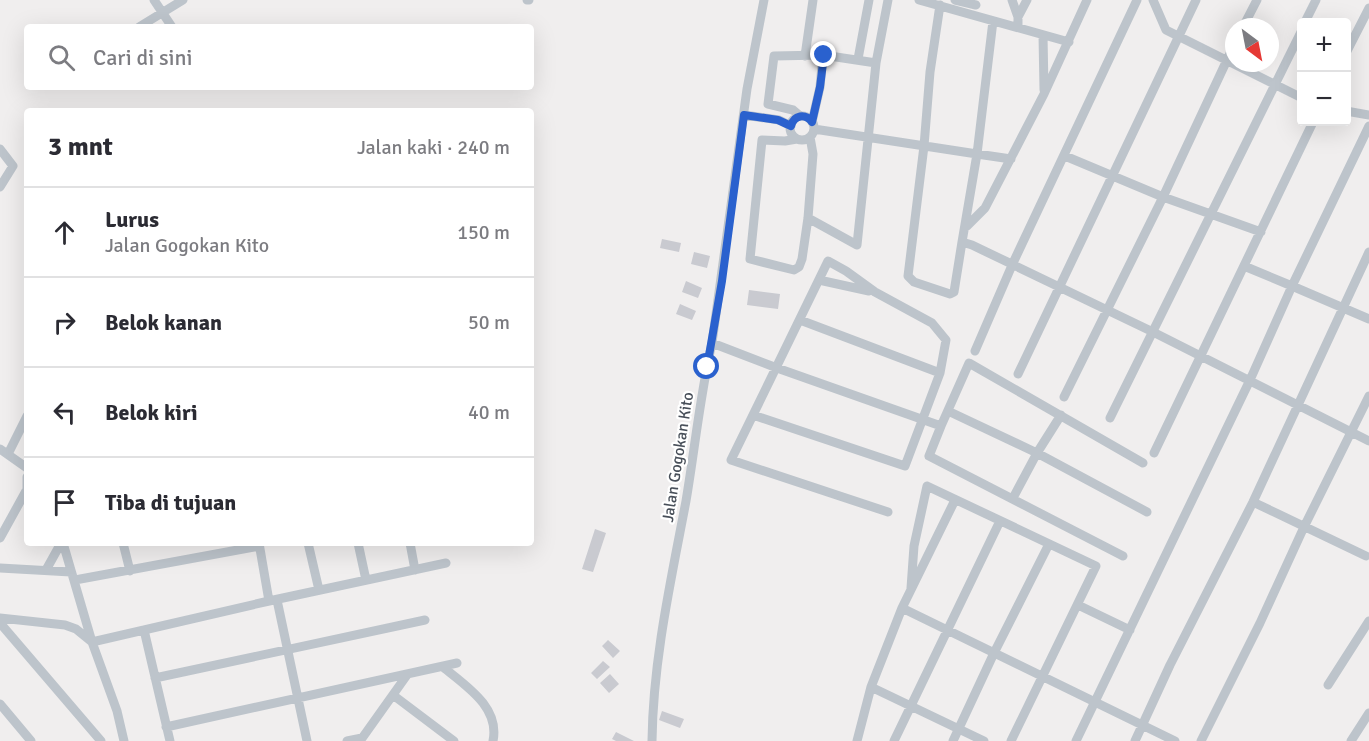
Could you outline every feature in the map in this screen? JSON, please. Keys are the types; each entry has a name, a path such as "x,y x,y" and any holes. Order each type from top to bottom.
{"street":[{"path":"154,0 169,24"},
{"path":"144,24 183,0"},
{"name":"Jalan Gogokan Kito","path":"652,741 655,672 712,343 744,115 764,0"},
{"path":"805,56 813,0"},
{"path":"858,59 868,0"},
{"path":"808,218 857,245 876,63 888,0"},
{"path":"919,0 993,21 1018,22 1043,35 1069,42"},
{"path":"955,0 976,5 975,0"},
{"path":"1012,0 1018,22"},
{"path":"1018,22 1026,0"},
{"path":"966,226 985,208 1044,94 1087,0"},
{"path":"975,351 1013,263 1137,0"},
{"path":"1153,0 1166,30 1225,60"},
{"path":"1018,374 1196,0"},
{"path":"1248,18 1257,0"},
{"path":"1307,18 1316,0"},
{"path":"940,5 930,72 924,146 908,276 915,282 950,294 954,292 966,226 993,21"},
{"path":"1351,46 1369,8"},
{"path":"1043,35 1044,94"},
{"path":"1110,418 1297,40"},
{"path":"824,55 812,130 813,154 802,259 797,269 750,259 762,140 801,140 812,130 868,136 1011,159"},
{"path":"812,130 807,117 800,116 793,110 768,104 774,56 824,55 876,63"},
{"path":"1064,397 1163,196 1225,63"},
{"path":"1248,72 1297,96"},
{"path":"1351,112 1369,115"},
{"path":"744,115 778,120 791,126"},
{"path":"797,139 791,133 791,126 793,120 800,116"},
{"path":"1154,453 1311,126"},
{"path":"1076,741 1250,380 1292,286 1369,126"},
{"path":"0,149 13,166 0,187"},
{"path":"1065,156 1111,176 1261,232"},
{"path":"962,242 1013,263 1369,441"},
{"path":"1135,741 1170,665 1299,405 1369,252"},
{"path":"753,415 905,466 940,373 946,340 932,323 874,292 828,261 731,460 888,512"},
{"path":"1244,266 1369,319"},
{"path":"819,280 874,292"},
{"path":"800,320 940,373"},
{"path":"712,343 941,426"},
{"path":"1123,556 929,456 969,363 1143,463"},
{"path":"1201,741 1369,396"},
{"path":"948,411 1037,453 1147,512"},
{"path":"1013,498 1037,453 1061,416"},
{"path":"24,422 14,441 4,451 24,466"},
{"path":"14,441 24,438"},
{"path":"911,588 914,546 927,486 1096,566 1011,741"},
{"path":"0,538 24,497"},
{"path":"856,741 871,687 902,608 955,500"},
{"path":"1252,502 1366,556"},
{"path":"894,741 1000,521"},
{"path":"953,741 1049,544"},
{"path":"46,570 60,546"},
{"path":"63,546 92,642 117,711 124,741"},
{"path":"124,546 130,571"},
{"path":"0,568 46,570 73,576 130,571 254,546"},
{"path":"259,546 288,650 307,741"},
{"path":"309,546 319,590"},
{"path":"359,546 366,580"},
{"path":"411,546 415,570"},
{"path":"92,642 446,563"},
{"path":"1078,605 1130,630"},
{"path":"902,608 1175,741"},
{"path":"0,618 65,625 76,629 92,642"},
{"path":"154,678 425,620"},
{"path":"1328,685 1369,621"},
{"path":"0,623 99,740"},
{"path":"144,630 170,741"},
{"path":"166,727 457,663"},
{"path":"443,667 482,700 490,713 495,729 493,741"},
{"path":"347,741 361,739 407,675"},
{"path":"871,687 984,741"},
{"path":"393,694 454,741"},
{"path":"0,704 31,741"},
{"path":"1351,741 1369,713"}],"building":[{"path":"662,239 681,243 679,252 660,248"},
{"path":"694,252 710,256 707,268 691,264"},
{"path":"686,281 702,288 698,298 682,292"},
{"path":"749,290 780,294 778,309 747,305"},
{"path":"680,304 696,311 692,320 676,314"},
{"path":"595,529 606,533 593,572 582,569"},
{"path":"608,640 620,651 613,658 602,646"},
{"path":"603,661 610,667 597,679 591,673"},
{"path":"610,674 619,684 609,693 600,683"},
{"path":"662,711 684,719 680,728 659,720"},
{"path":"616,732 634,741 612,739"}],"route":[{"path":"707,367 722,281 744,115 778,120 791,126 793,120 800,116 807,117 812,122 824,55"}]}
